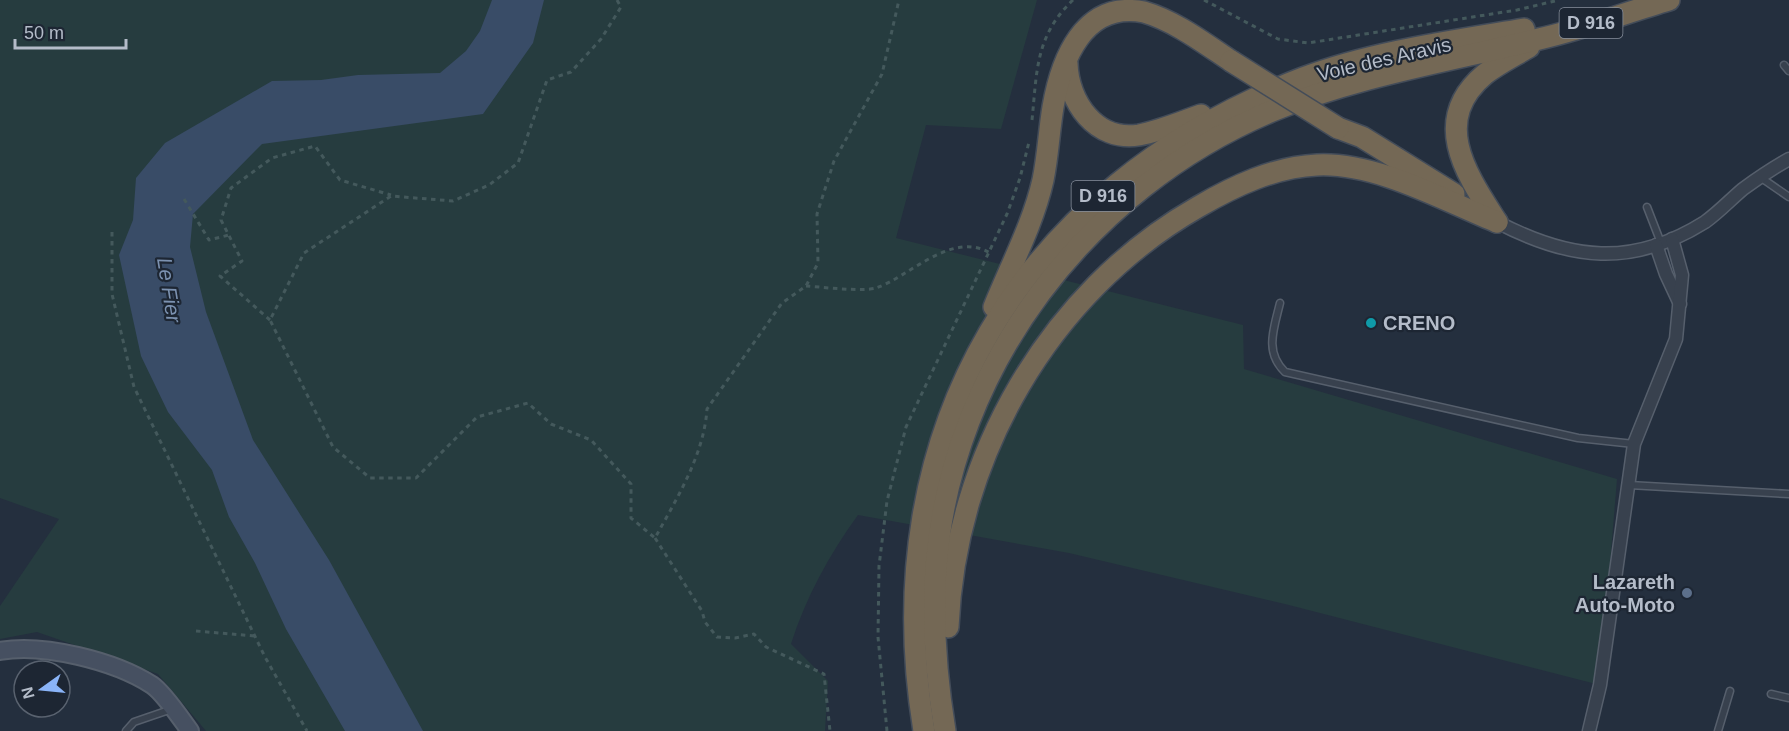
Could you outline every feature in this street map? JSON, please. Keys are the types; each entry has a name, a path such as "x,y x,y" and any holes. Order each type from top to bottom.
{"highway":[{"name":"Voie des Aravis","path":"945,728 936,655 936,565 950,483 972,416 995,364 1020,320 1067,259 1098,224 1159,174 1186,156 1263,116 1362,82 1542,39 1668,0"},
{"name":"Voie des Aravis","path":"924,731 914,637 914,578 919,534 937,448 968,372 991,327 1044,255 1073,224 1119,182 1176,141 1209,120 1275,89 1351,63 1640,8"},
{"path":"968,372 1036,206 1047,159 1053,108 1067,56 1082,31 1094,20 1108,13 1133,10 1162,19 1338,128 1362,137 1497,222"},
{"path":"1497,222 1461,162 1457,142 1459,116 1468,93 1479,80 1542,39"},
{"path":"1067,56 1071,90 1081,110 1102,128 1123,135 1141,135 1275,89"},
{"path":"1338,128 1352,146 1360,169"},
{"path":"945,728 951,592 968,505 981,464 1000,421 1049,340 1083,299 1133,252 1167,225 1214,198 1255,179 1302,166 1332,165 1360,169 1394,179 1497,222"}],"street":[{"path":"1497,222 1540,243 1582,254 1612,253 1663,242 1707,220 1760,177 1789,159"},
{"path":"1589,731 1600,685 1634,444 1670,356 1681,305 1682,275 1663,242"},
{"path":"0,651 55,650 107,665 153,685 190,731"}],"lane":[{"path":"1760,177 1789,197"},
{"path":"1647,207 1663,242"},
{"path":"1280,303 1272,340 1275,362 1285,372 1578,438 1634,444"},
{"path":"1629,485 1789,494"},
{"path":"1718,731 1730,691"},
{"path":"1771,694 1789,698"},
{"path":"126,731 135,722 173,709"}],"path":[{"path":"617,0 621,7 594,47 572,72 547,80 518,164 489,186 453,201 394,196 340,180 315,146 273,158 231,188 221,220 242,261 220,276 270,320 333,447 370,478 416,477 477,417 528,403 551,424 591,440 631,484 631,518 655,538 702,611 705,622 717,636 735,638 754,634 766,647 824,674 830,731"},
{"path":"655,538 706,430 707,409 782,303 806,286 818,263 818,214 834,161 882,74 899,0"},
{"path":"887,731 878,636 879,566 887,501 906,427 940,351 990,253 1020,178 1029,143 1038,55 1053,24 1073,0"},
{"path":"1204,0 1278,39 1308,43 1517,10 1559,0"},
{"path":"270,320 304,253 394,196"},
{"path":"184,199 209,240 229,235"},
{"path":"112,232 112,294 134,387 255,636 307,731"},
{"path":"806,286 874,289 950,249 981,247 990,253"},
{"path":"196,631 255,636"}],"green space":[{"path":"0,0 1037,0 1001,129 926,125 896,238 1243,325 1244,369 1617,479 1600,685 1285,604 1069,553 858,515 837,545 819,577 791,644 828,681 825,731 206,731 158,674 37,632 0,639 0,606 59,519 0,498"}],"water":[{"name":"Le Fier","path":"492,0 544,0 533,43 483,114 262,144 193,214 190,247 206,312 253,440 329,560 423,731 345,731 286,629 255,563 229,517 212,470 168,412 141,356 119,255 133,220 136,178 165,143 272,81 321,80 358,75 440,73 466,51 480,31"}],"place":[{"name":"CRENO","path":"1371,323"},
{"name":"Lazareth Auto-Moto","path":"1687,593"}]}
